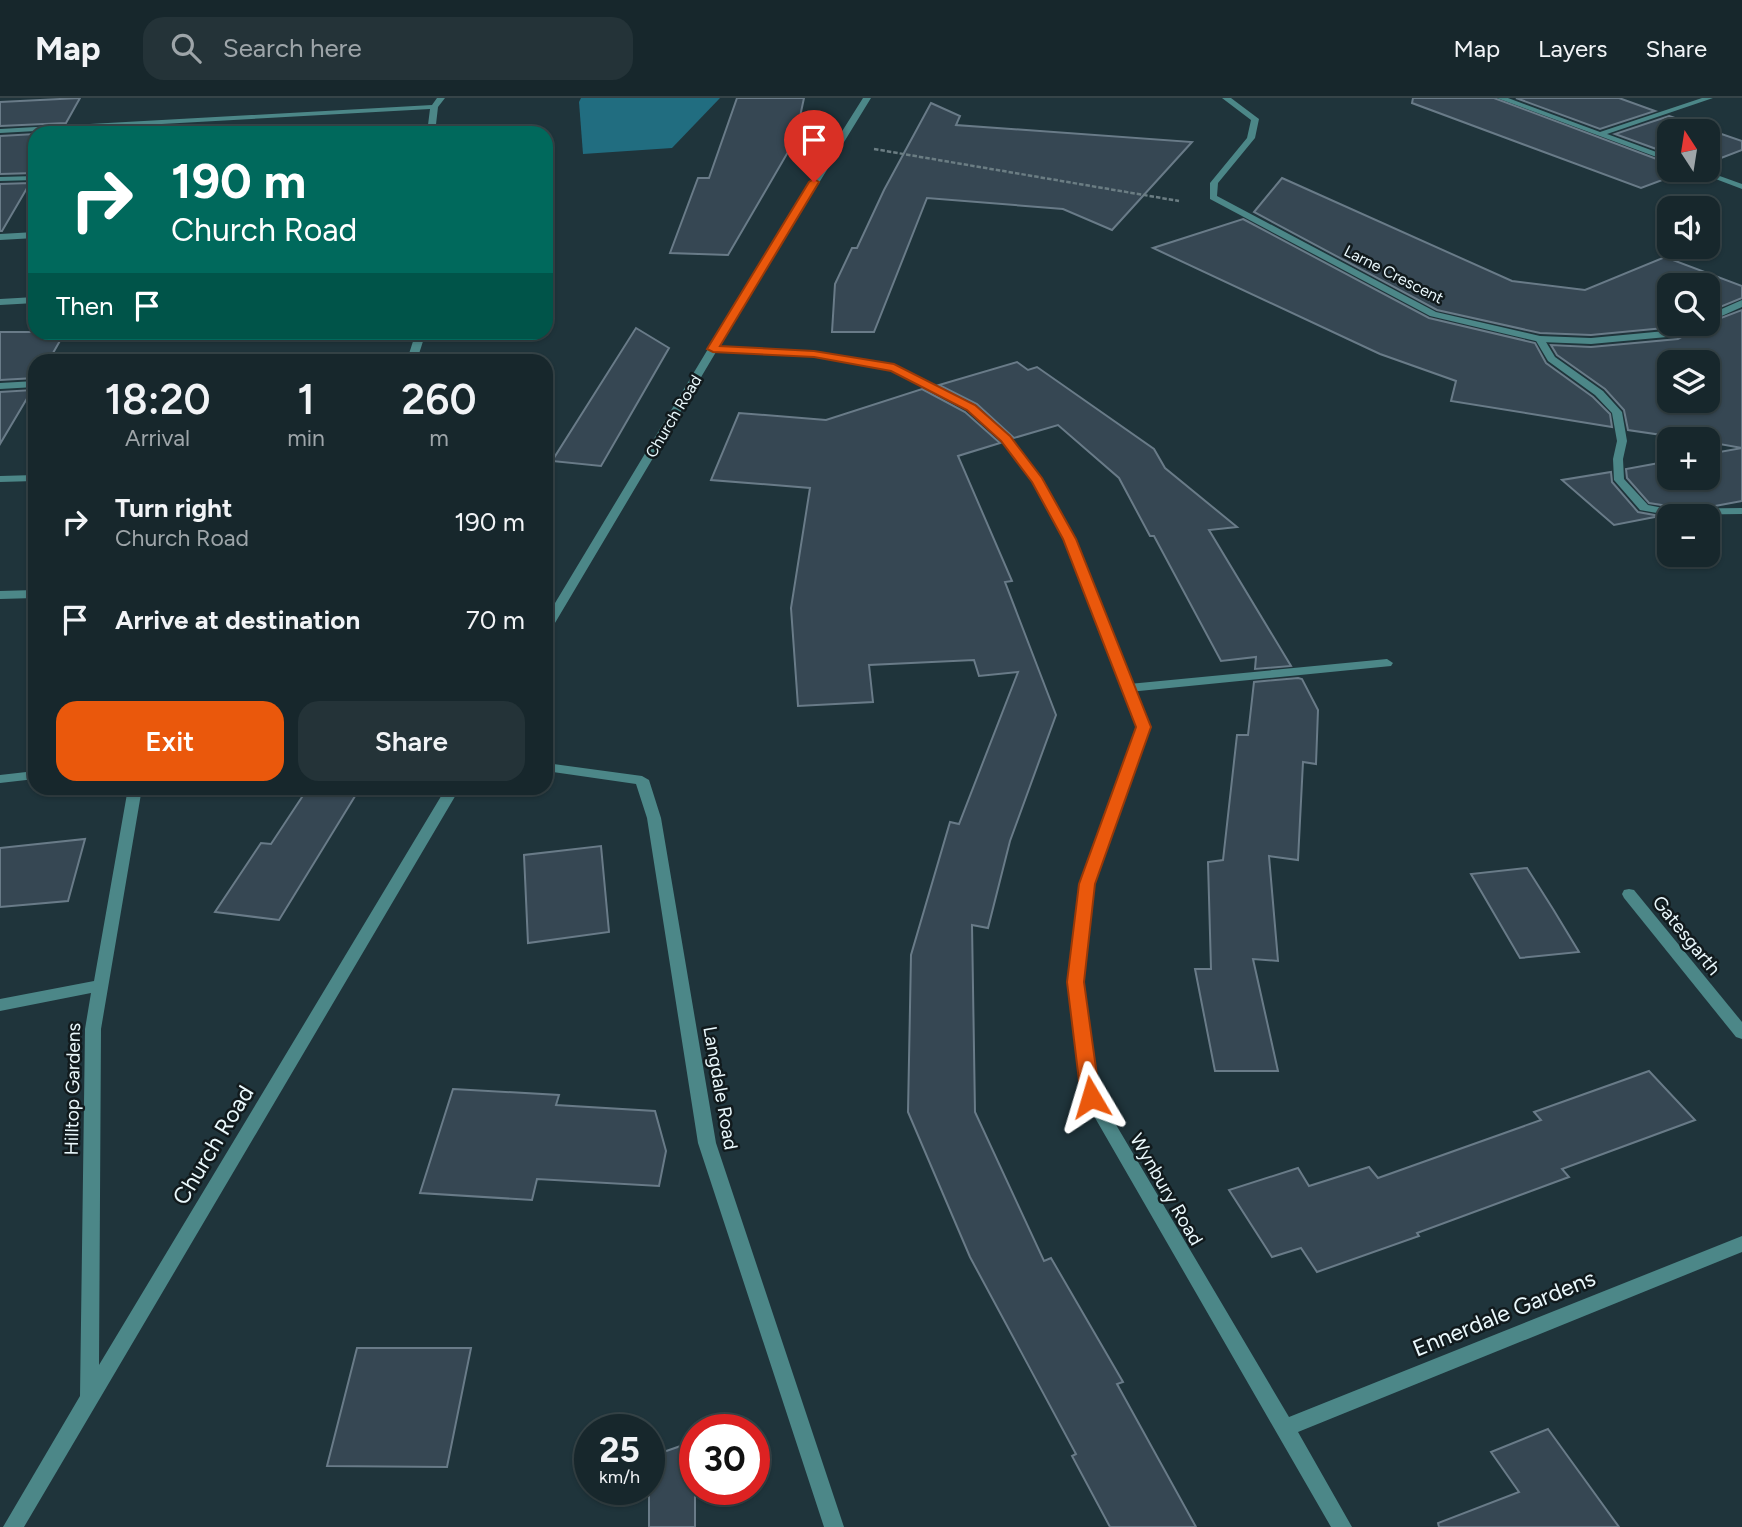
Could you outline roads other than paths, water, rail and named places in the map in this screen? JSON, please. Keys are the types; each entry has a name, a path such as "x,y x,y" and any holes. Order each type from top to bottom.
{"street":[{"path":"432,126 435,107 441,98"},
{"name":"Church Road","path":"553,616 867,98"},
{"name":"Larne Crescent","path":"1226,98 1255,119 1251,138 1214,183 1213,197 1433,314 1540,340 1591,341 1657,335"},
{"path":"1501,98 1657,155"},
{"path":"1600,134 1709,98"},
{"path":"91,126 435,107"},
{"path":"0,131 28,129"},
{"path":"0,179 28,178"},
{"path":"1720,179 1742,187"},
{"path":"0,237 28,235"},
{"path":"0,302 28,300"},
{"path":"1720,313 1742,303"},
{"path":"1540,340 1551,359 1599,393 1617,412 1622,441 1618,459 1619,481 1644,508 1668,512 1742,511"},
{"name":"Wynbury Road","path":"713,349 814,354 894,368 971,408 1005,439 1038,481 1070,539 1144,727 1087,884 1076,982 1091,1097 1342,1527"},
{"path":"0,386 28,384"},
{"path":"0,479 28,478"},
{"path":"0,595 28,594"},
{"path":"1129,688 1387,663"},
{"name":"Langdale Road","path":"553,768 642,780 654,818 707,1143 835,1527"},
{"path":"0,779 28,776"},
{"name":"Hilltop Gardens","path":"89,1395 93,1029 134,795"},
{"name":"Church Road","path":"13,1527 89,1395 449,795"},
{"name":"Gatesgarth","path":"1629,894 1742,1033"},
{"path":"0,1005 100,986"},
{"name":"Ennerdale Gardens","path":"1285,1428 1742,1244"}]}
